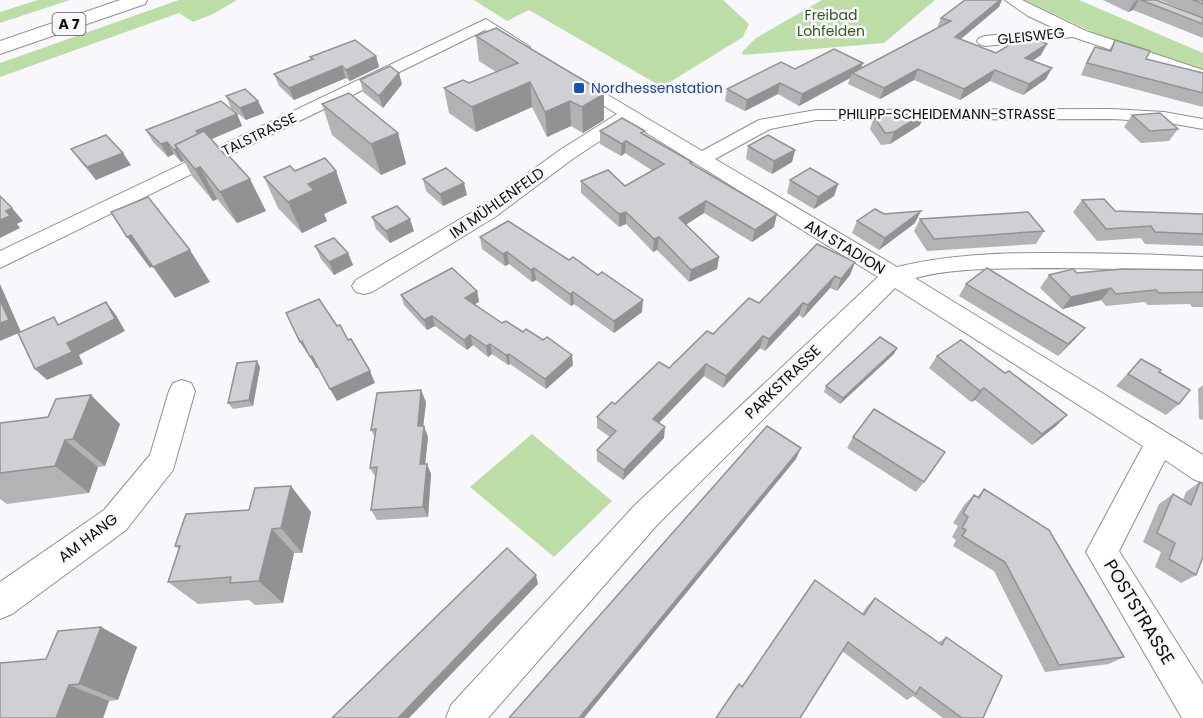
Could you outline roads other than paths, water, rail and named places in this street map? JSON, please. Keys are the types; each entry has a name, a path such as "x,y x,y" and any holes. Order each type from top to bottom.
{"highway":[{"name":"A 7","path":"0,32 97,0"},
{"name":"A 7","path":"0,48 138,0"}],"street":[{"name":"GLEISWEG","path":"1012,0 1026,9 1077,31 1203,76"},
{"name":"AM STADION","path":"486,24 628,115 893,276 1203,470"},
{"name":"TALSTRASSE","path":"0,260 486,24"},
{"name":"GLEISWEG","path":"985,41 1077,31"},
{"name":"PHILIPP-SCHEIDEMANN-STRASSE","path":"701,159 765,124 816,115 1112,114 1164,117 1203,124"},
{"name":"IM MÜHLENFELD","path":"364,286 488,212 567,154 628,115"},
{"name":"PARKSTRASSE","path":"464,718 646,515 893,276 932,266 990,261 1124,260 1203,265"},
{"name":"AM HANG","path":"0,602 114,520 163,461 182,391"},
{"name":"POSTSTRASSE","path":"1160,441 1102,552 1203,718"}],"place":[{"name":"Nordhessenstation","path":"579,88"}],"park label":[{"name":"Freibad Lohfelden","path":"831,24"}]}
